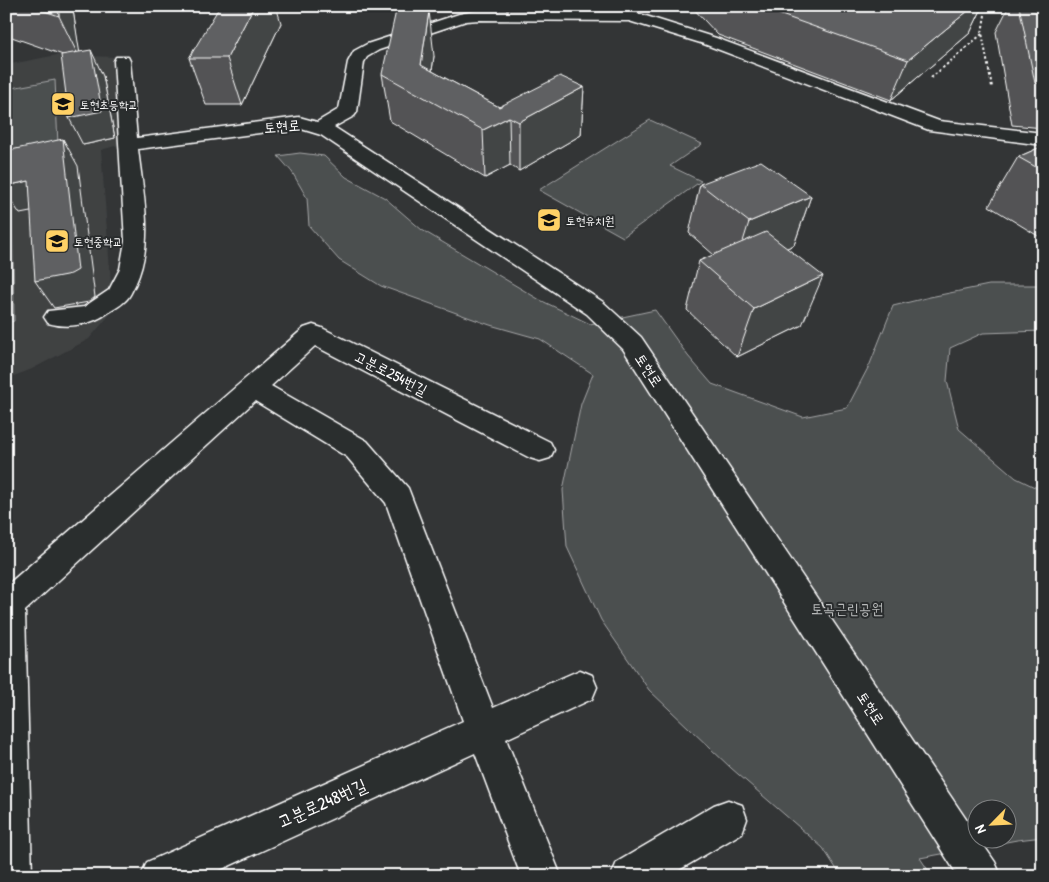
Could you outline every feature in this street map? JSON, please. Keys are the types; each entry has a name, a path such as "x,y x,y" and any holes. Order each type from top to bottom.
{"street":[{"path":"319,128 348,112 356,62 360,54 373,47 464,17 626,11 936,126 1043,139"},
{"path":"56,317 89,315 118,294 130,269 136,241 122,62"},
{"name":"토현로","path":"128,145 299,122 328,131 595,308 632,343 981,876"},
{"name":"고분로254번길","path":"8,607 313,334 540,450"},
{"path":"253,388 357,449 398,497 484,730 541,876"},
{"path":"8,607 12,876"},
{"name":"고분로248번길","path":"161,876 580,687"},
{"path":"631,876 728,819"}],"path":[{"path":"985,16 982,33 992,87"},
{"path":"931,78 982,33"}],"shaded area":[{"name":"토현중학교","path":"57,55 116,57 122,144 101,150 113,311 89,339 32,369 6,379 6,65"}],"green space":[{"path":"55,80 58,145 6,156 6,89"},
{"path":"650,120 702,144 670,166 701,181 623,237 539,190"},
{"name":"토곡근린공원","path":"300,153 324,156 346,177 385,198 422,230 540,300 590,324 655,310 688,356 712,384 803,417 847,408 870,364 893,306 989,285 1043,285 1043,331 983,333 950,348 947,381 959,429 1016,478 1043,491 1043,837 1016,840 1016,800 966,800 966,849 920,858 932,876 841,876 823,848 731,768 649,690 601,620 567,547 563,490 581,404 593,374 540,339 490,325 381,286 339,260 309,226 307,198 292,172 278,156"},
{"path":"12,208 14,321 6,323 6,209"}],"building":[{"path":"30,6 58,6 59,16"},
{"path":"220,6 254,6 227,58 189,58"},
{"path":"756,6 974,6 908,60"},
{"path":"1019,6 1043,6 1043,84 1035,83"},
{"path":"396,11 429,11 421,65 499,107 560,76 584,87 519,122 509,117 483,130 382,74"},
{"path":"91,50 102,111 69,118 61,55"},
{"path":"63,139 78,270 71,274 35,281 29,181 6,186 6,151"},
{"path":"1043,146 1043,171 1018,157"},
{"path":"761,161 811,196 749,222 700,184"},
{"path":"766,232 823,276 754,309 699,261"}],"place":[{"name":"토현초등학교","path":"63,104"},
{"name":"토현유치원","path":"549,220"},
{"name":"토현중학교","path":"57,241"}]}
